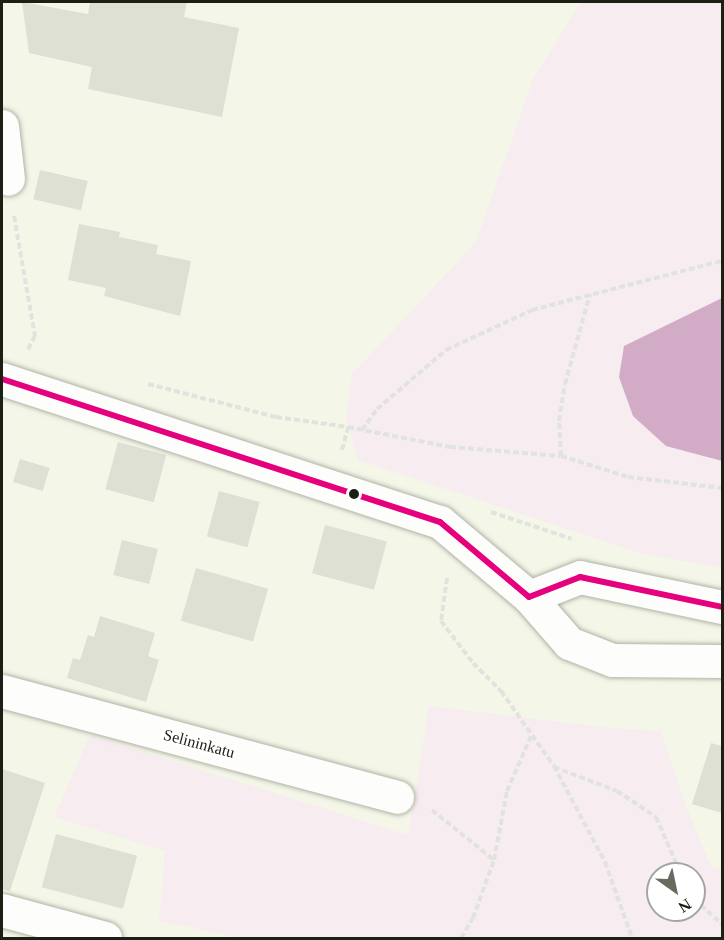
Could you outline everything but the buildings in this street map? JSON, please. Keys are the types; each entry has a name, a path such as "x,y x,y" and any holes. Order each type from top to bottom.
{"street":[{"path":"2,126 8,179"},
{"path":"7,381 440,522 529,597 569,643 612,660 723,661"},
{"path":"529,597 580,577 723,607"},
{"name":"Selininkatu","path":"2,691 397,797"},
{"path":"2,910 105,939"}],"path":[{"path":"7,381 35,336 8,179"},
{"path":"362,430 377,409 446,350 532,310 723,261"},
{"path":"561,456 559,421 565,384 590,294"},
{"path":"139,381 276,417 348,427 450,447 561,456 628,477 723,488"},
{"path":"345,438 348,427"},
{"path":"486,511 577,541"},
{"path":"452,532 441,621 473,663 501,691 554,766 606,862 632,939"},
{"path":"461,939 473,918 495,860 507,792 531,735"},
{"path":"554,766 617,791 656,817 676,862"},
{"path":"397,797 436,813 495,860"},
{"path":"706,909 723,924"}],"shaded area":[{"path":"581,2 722,2 722,298 625,346 708,459 722,461 722,568 639,553 358,460 346,418 352,374 476,242 533,79"},
{"path":"722,298 722,461 666,446 633,416 619,377 624,346"},
{"path":"429,706 610,728 661,731 686,806 711,866 722,869 722,938 240,938 159,921 165,851 54,817 90,735 408,835"}],"transit line":[{"path":"2,379 440,522 529,597"},
{"path":"529,597 580,577 722,607"}]}
